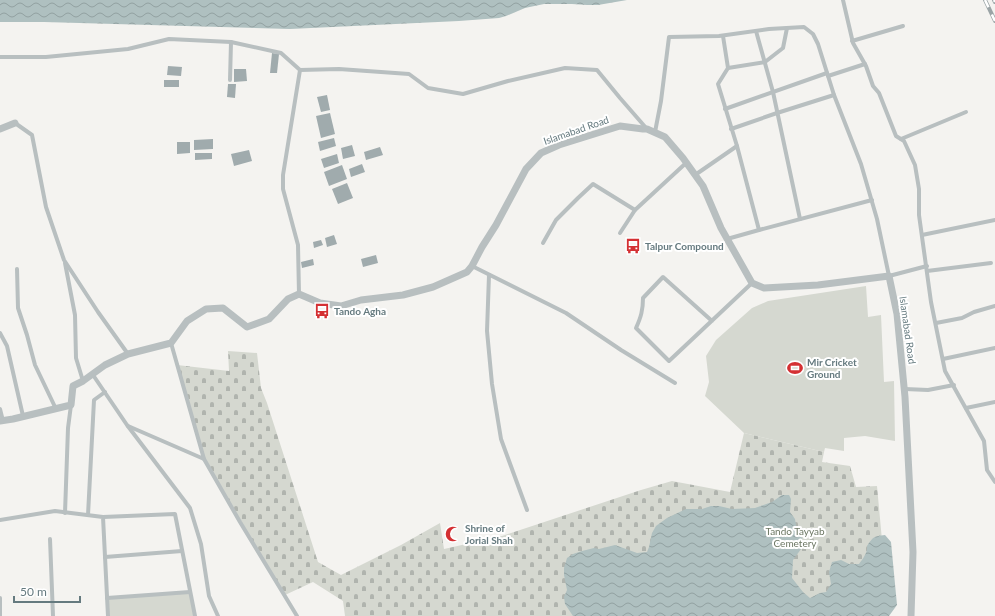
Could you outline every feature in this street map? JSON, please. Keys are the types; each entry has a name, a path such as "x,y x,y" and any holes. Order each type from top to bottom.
{"street":[{"path":"843,0 852,41 865,64 873,86 879,93 896,136 904,141 915,165 919,189 919,215 931,302 945,371 984,441 987,470 995,482"},
{"path":"852,41 903,26"},
{"path":"655,132 661,102 669,37 723,36 756,31 804,27 812,34 818,44 834,95 861,164 877,219 889,276"},
{"path":"728,68 765,62 783,48 787,28"},
{"path":"756,31 773,92 800,219"},
{"path":"723,36 728,68 718,84 737,146 759,230"},
{"path":"0,57 46,57 128,49 169,39 231,42 281,53 300,70 339,69 409,74 428,88 463,94 508,81 564,68 597,70 647,129"},
{"path":"230,80 231,42"},
{"path":"725,109 828,74 865,64"},
{"path":"65,513 68,428 73,386 83,381 105,365 128,354 171,343 187,321 206,309 223,308 247,327 269,319 288,299 299,294 298,245 283,189 283,175 300,70"},
{"path":"731,129 777,112 834,95"},
{"path":"901,139 966,112"},
{"path":"0,129 15,123 32,135 46,207 64,260 75,315 76,358 83,381"},
{"name":"Islamabad Road","path":"299,294 320,302 341,306 361,300 403,295 433,287 467,272 472,266 526,169 541,153 559,145 620,126 647,129 665,137 703,186 721,228 752,283"},
{"path":"695,175 737,146"},
{"path":"620,233 635,210 686,163"},
{"path":"543,243 556,220 593,184 635,210"},
{"path":"727,239 872,200"},
{"path":"922,235 995,220"},
{"path":"64,260 128,354"},
{"path":"712,321 663,277 643,298 643,308 636,328 669,361 712,321 752,283 764,288 818,285 889,276 927,268 991,264"},
{"path":"472,266 566,313 621,350 675,383"},
{"path":"17,269 18,308 35,365 56,409"},
{"path":"489,275 487,331 492,384 502,439 527,510"},
{"name":"Islamabad Road","path":"889,276 898,314 905,389 913,552 911,616"},
{"path":"936,323 962,318 974,312 995,306"},
{"path":"0,333 7,346 24,416"},
{"path":"171,343 204,460 297,616"},
{"path":"943,359 995,348"},
{"path":"92,375 127,425 190,508 201,544 209,596 218,616"},
{"path":"905,389 928,390 954,385"},
{"path":"88,515 94,400 105,392"},
{"path":"966,408 995,402"},
{"path":"0,408 1,421 71,405"},
{"path":"127,425 204,460"},
{"path":"0,520 55,511 103,517 176,514 195,616"},
{"path":"103,517 108,616"},
{"path":"50,539 53,616"},
{"path":"105,557 182,551"},
{"path":"107,598 190,592"},
{"path":"0,598 0,616"}],"green space":[{"name":"Mir Cricket Ground","path":"866,286 868,317 881,315 884,382 894,381 895,441 865,436 844,438 844,451 825,448 824,452 744,433 705,396 709,382 706,356 716,340 752,308 768,301"},
{"name":"Tando Tayyab Cemetery","path":"228,351 257,353 261,388 318,562 341,575 401,545 440,523 444,549 502,536 672,481 730,492 744,433 824,452 822,462 850,466 856,487 877,486 889,616 345,616 343,601 313,582 285,595 204,459 177,365 229,371"},
{"path":"190,592 195,616 108,616 107,598"}],"water":[{"path":"0,0 627,0 598,5 544,4 525,8 499,18 290,29 0,22"},
{"path":"782,495 789,495 791,499 790,512 795,519 797,531 802,538 804,545 793,560 792,578 810,598 826,592 831,584 829,572 832,562 841,560 849,564 859,564 867,551 867,546 871,541 876,537 885,535 891,542 897,605 889,616 573,616 565,604 564,597 567,590 564,568 567,558 573,554 594,548 599,549 615,545 637,553 647,552 652,533 656,526 667,518 686,509 702,509 711,506 732,509 755,508 772,502"}],"building":[{"path":"272,53 279,54 277,73 270,73"},
{"path":"168,66 182,67 181,76 167,75"},
{"path":"234,69 246,69 247,81 234,82"},
{"path":"164,80 179,80 179,87 164,87"},
{"path":"228,84 236,84 235,98 227,97"},
{"path":"327,95 330,110 321,112 317,97"},
{"path":"330,113 335,134 321,138 316,116"},
{"path":"334,138 336,146 320,151 318,142"},
{"path":"213,139 213,149 194,150 194,140"},
{"path":"177,142 190,142 190,153 177,154"},
{"path":"352,145 355,156 343,159 341,148"},
{"path":"380,147 383,155 366,160 364,152"},
{"path":"249,150 252,161 234,166 231,154"},
{"path":"195,153 212,153 212,159 195,160"},
{"path":"337,154 339,163 324,168 321,159"},
{"path":"362,164 365,172 351,177 349,169"},
{"path":"342,165 347,179 329,186 324,172"},
{"path":"347,183 353,198 338,204 332,189"},
{"path":"334,235 337,244 327,247 325,238"},
{"path":"321,240 323,245 314,248 313,242"},
{"path":"376,255 378,263 363,267 361,259"},
{"path":"313,259 314,265 302,268 301,262"}],"railway":[{"path":"985,0 995,21"}],"place":[{"name":"Talpur Compound","path":"633,246"},
{"name":"Tando Agha","path":"322,311"},
{"name":"Mir Cricket Ground","path":"795,368"},
{"name":"Shrine of Jorial Shah","path":"453,534"}]}
